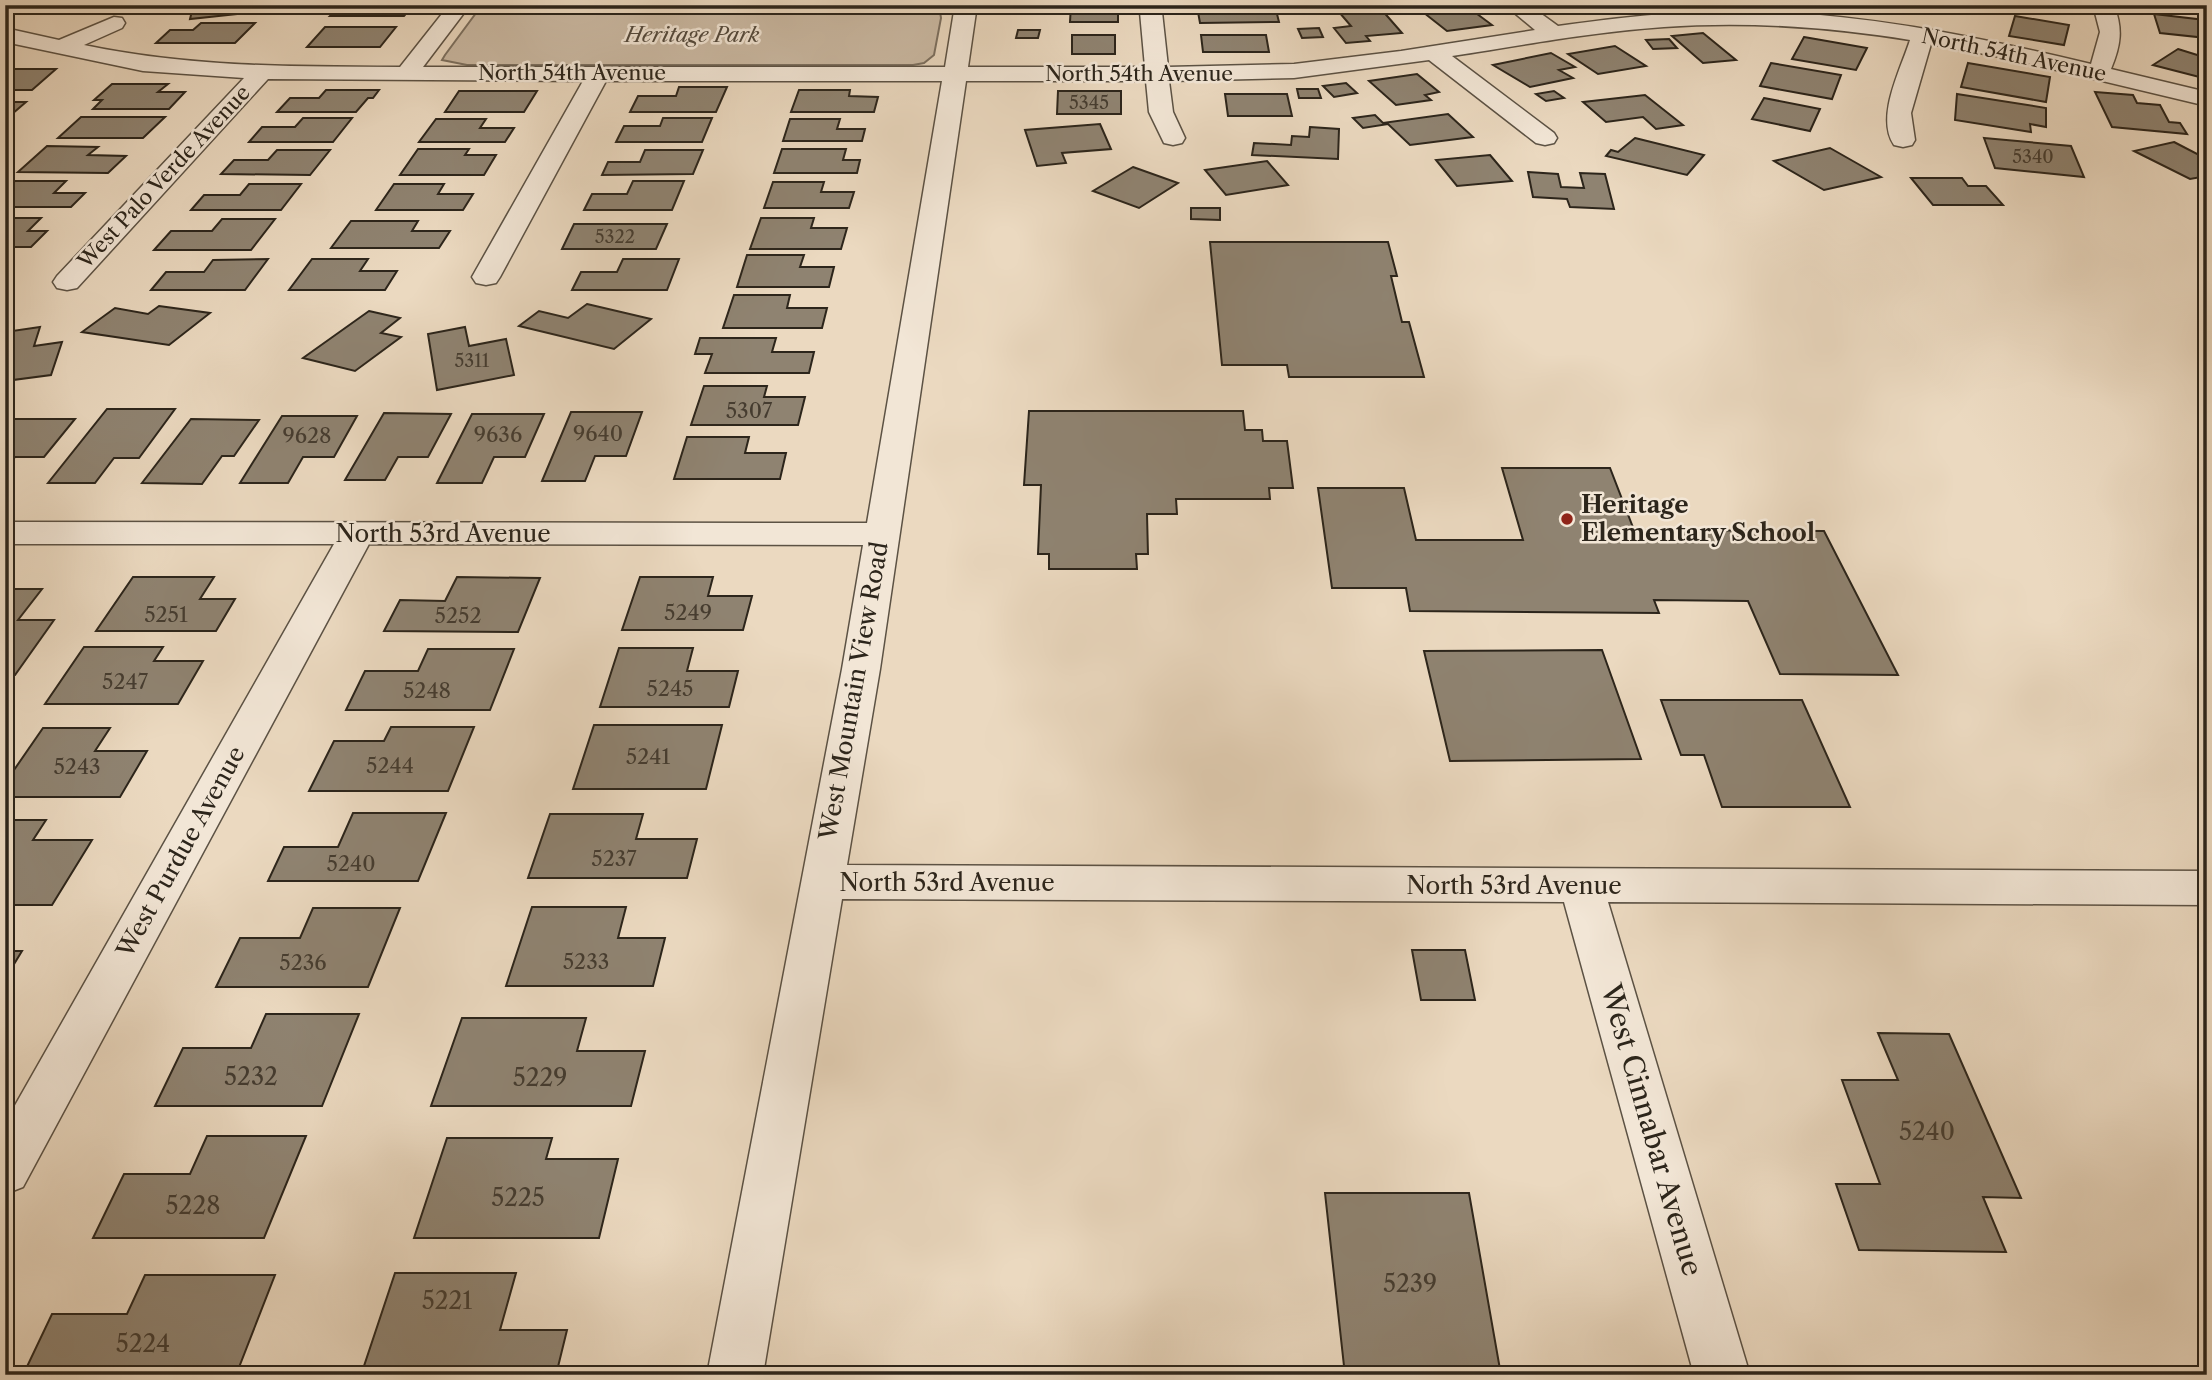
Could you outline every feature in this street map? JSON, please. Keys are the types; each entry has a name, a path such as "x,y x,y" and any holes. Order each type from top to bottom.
{"street":[{"path":"407,73 460,5"},
{"name":"West Mountain View Road","path":"735,1375 860,669 966,5"},
{"path":"1153,5 1161,112 1173,138"},
{"path":"1515,5 1555,34"},
{"path":"2098,73 2110,45 2112,29 2104,5"},
{"name":"North 54th Avenue","path":"5,35 143,64 262,72 1288,72 1665,20 1800,13 1923,35 2207,99"},
{"path":"61,47 114,23"},
{"path":"1903,140 1899,113 1923,35"},
{"path":"1434,53 1545,138"},
{"name":"West Palo Verde Avenue","path":"67,282 262,72"},
{"path":"486,277 599,72"},
{"name":"North 53rd Avenue","path":"5,533 881,534"},
{"name":"West Purdue Avenue","path":"5,1171 357,534"},
{"name":"North 53rd Avenue","path":"822,882 2207,888"},
{"name":"West Cinnabar Avenue","path":"1581,886 1722,1375"}],"green space":[{"name":"Heritage Park","path":"482,5 939,5 941,18 934,55 924,63 913,65 467,65 442,60"}],"building":[{"path":"24,5 55,5 49,10 17,10"},
{"path":"274,5 274,10 190,19 193,7"},
{"path":"341,5 413,6 404,16 330,16"},
{"path":"1071,5 1118,5 1118,22 1070,22"},
{"path":"1465,5 1492,25 1447,31 1419,9"},
{"path":"1555,5 1618,5 1619,7 1560,11"},
{"path":"1842,5 1891,5 1895,9 1845,9"},
{"path":"1233,6 1275,6 1279,22 1200,23 1198,12 1234,11"},
{"path":"1381,9 1402,33 1366,36 1370,41 1346,43 1334,28 1351,26 1339,12"},
{"path":"2154,14 2205,20 2207,38 2160,33"},
{"path":"2015,16 2069,25 2064,45 2009,36"},
{"path":"201,23 255,23 235,43 156,43 170,30 193,30"},
{"path":"325,27 396,27 380,47 307,47"},
{"path":"1319,28 1323,37 1302,38 1298,29"},
{"path":"1018,30 1040,30 1038,38 1016,38"},
{"path":"1703,33 1736,60 1703,63 1672,36"},
{"path":"1072,35 1115,35 1115,54 1072,54"},
{"path":"1201,35 1266,35 1269,52 1203,52"},
{"path":"1804,37 1867,48 1856,70 1792,59"},
{"path":"1669,39 1677,48 1653,49 1646,40"},
{"path":"1615,46 1646,66 1598,74 1568,54"},
{"path":"2178,49 2207,58 2207,79 2153,65"},
{"path":"1551,53 1575,67 1559,70 1573,78 1530,87 1493,65"},
{"path":"1771,63 1841,75 1832,99 1760,86"},
{"path":"1968,63 2050,77 2046,102 1961,87"},
{"path":"5,69 56,69 32,90 5,90"},
{"path":"1417,74 1439,92 1425,95 1431,100 1396,105 1369,81"},
{"path":"1346,83 1357,93 1334,97 1323,86"},
{"path":"112,84 168,84 158,92 185,92 169,109 93,109 102,100 94,100"},
{"path":"679,87 727,87 716,112 630,112 638,96 676,96"},
{"path":"1297,89 1318,89 1321,98 1299,98"},
{"path":"326,90 379,90 356,112 277,112 290,98 319,98"},
{"path":"799,90 850,90 849,96 878,97 874,112 791,112"},
{"path":"459,91 537,91 524,112 445,112"},
{"path":"1058,91 1121,91 1121,114 1057,114"},
{"path":"1554,91 1564,98 1546,101 1536,94"},
{"path":"2095,92 2133,95 2137,103 2160,105 2169,122 2180,123 2187,134 2112,127"},
{"path":"1225,94 1287,94 1292,116 1228,116"},
{"path":"1957,94 2046,108 2046,127 2030,124 2031,132 1955,120"},
{"path":"1645,95 1683,125 1656,129 1643,117 1606,122 1583,102"},
{"path":"1764,98 1820,109 1810,131 1752,119"},
{"path":"5,102 26,102 5,120"},
{"path":"1448,114 1473,137 1410,145 1388,124 1363,128 1353,118 1375,115 1383,123"},
{"path":"81,117 165,117 143,138 58,138"},
{"path":"303,118 352,118 333,142 249,142 262,127 295,127"},
{"path":"663,118 712,118 702,142 616,142 624,126 660,126"},
{"path":"436,119 486,119 480,128 514,128 505,142 419,142"},
{"path":"790,119 840,119 837,129 865,129 862,141 783,141"},
{"path":"1100,124 1111,149 1062,153 1066,163 1037,166 1025,130"},
{"path":"1310,127 1339,129 1338,159 1252,155 1254,143 1291,145 1292,136 1309,137"},
{"path":"1635,138 1704,155 1687,175 1606,156 1611,150 1618,152"},
{"path":"1984,138 2071,146 2084,177 1995,168"},
{"path":"2174,142 2207,159 2207,176 2190,179 2134,151"},
{"path":"47,146 98,147 88,155 126,156 108,173 18,172"},
{"path":"1830,148 1881,177 1824,190 1774,161"},
{"path":"418,149 469,149 465,155 496,155 484,175 400,175"},
{"path":"782,149 846,149 843,160 860,160 857,173 774,173"},
{"path":"277,150 330,150 310,175 221,174 234,160 268,160"},
{"path":"645,150 703,150 693,174 602,175 608,162 640,162"},
{"path":"1490,155 1512,181 1457,186 1436,160"},
{"path":"1267,161 1288,185 1226,195 1205,170"},
{"path":"1133,167 1178,183 1139,208 1093,191"},
{"path":"1528,172 1558,174 1561,187 1584,188 1580,173 1605,174 1614,209 1570,207 1567,199 1533,197"},
{"path":"1911,178 1962,178 1968,186 1986,186 2003,205 1933,205"},
{"path":"15,181 66,181 54,193 85,193 71,207 5,207 5,190"},
{"path":"633,181 684,181 672,210 584,210 592,194 627,194"},
{"path":"773,182 824,182 821,192 854,192 849,208 764,208"},
{"path":"249,184 301,184 281,210 191,210 204,195 240,195"},
{"path":"394,184 444,184 438,194 473,194 463,210 376,210"},
{"path":"1191,208 1220,208 1220,220 1191,219"},
{"path":"5,218 41,218 28,231 47,231 31,247 5,247"},
{"path":"761,218 814,218 811,228 847,228 841,249 750,249"},
{"path":"222,219 275,219 251,250 154,250 171,231 212,231"},
{"path":"351,221 418,221 412,231 450,231 439,248 331,248"},
{"path":"574,224 667,224 656,249 562,249"},
{"path":"1210,242 1388,242 1397,276 1391,276 1402,322 1409,322 1424,377 1289,377 1287,365 1222,365"},
{"path":"747,255 804,255 800,267 834,267 829,287 737,287"},
{"path":"268,259 245,290 151,290 166,272 204,272 213,260"},
{"path":"312,259 368,259 360,271 397,271 385,290 289,290"},
{"path":"623,259 679,259 667,290 572,290 581,272 617,272"},
{"path":"734,295 790,295 787,308 827,308 822,328 723,328"},
{"path":"587,304 651,319 614,349 519,326 539,311 568,318"},
{"path":"159,306 210,313 169,345 82,332 115,308 148,314"},
{"path":"369,311 400,318 381,333 401,337 355,371 303,358"},
{"path":"40,327 34,346 62,342 51,375 5,381 5,332"},
{"path":"465,327 469,346 506,339 514,375 437,390 428,334"},
{"path":"700,338 776,338 772,352 814,352 809,373 705,373 712,354 695,354"},
{"path":"704,386 767,386 764,397 805,397 798,425 691,425"},
{"path":"107,409 175,409 139,458 114,458 95,483 48,483"},
{"path":"1029,411 1243,411 1245,430 1262,430 1263,441 1287,441 1293,488 1269,488 1270,499 1176,499 1177,514 1147,514 1148,554 1136,554 1137,569 1049,569 1049,554 1038,554 1041,485 1024,485"},
{"path":"571,412 642,412 626,456 595,456 585,481 542,481"},
{"path":"384,413 451,414 428,457 398,457 385,480 345,480"},
{"path":"472,414 544,414 525,457 494,457 482,483 437,483"},
{"path":"282,416 357,416 334,457 303,457 288,483 240,483"},
{"path":"5,419 75,419 44,457 15,457 5,468"},
{"path":"191,419 259,420 234,456 222,456 202,484 142,483"},
{"path":"687,437 749,437 745,453 786,453 780,479 674,479"},
{"path":"1502,468 1610,468 1634,530 1824,531 1898,675 1780,674 1748,601 1654,600 1659,613 1410,611 1406,588 1332,588 1318,488 1404,488 1416,540 1523,540"},
{"path":"133,577 214,577 200,599 235,599 216,631 96,631"},
{"path":"457,577 540,578 518,632 384,631 400,600 445,601"},
{"path":"640,577 713,577 708,596 752,596 743,630 622,630"},
{"path":"5,589 42,589 18,620 54,620 15,675 5,675"},
{"path":"84,647 163,647 154,661 203,661 178,704 45,704"},
{"path":"619,648 693,648 687,671 738,671 729,707 600,707"},
{"path":"428,649 514,649 490,710 346,710 365,671 418,671"},
{"path":"1602,650 1641,759 1450,761 1424,651"},
{"path":"1661,700 1802,700 1850,807 1722,807 1704,755 1681,755"},
{"path":"594,725 722,725 706,789 573,789"},
{"path":"391,727 474,727 448,791 309,791 334,741 384,741"},
{"path":"43,728 110,728 95,751 147,751 120,797 5,797 5,783"},
{"path":"353,813 446,813 418,881 268,881 284,847 338,847"},
{"path":"550,814 643,814 636,839 697,839 687,878 528,878"},
{"path":"5,820 46,820 33,840 92,840 52,905 5,905"},
{"path":"532,907 626,907 618,938 665,938 653,986 506,986"},
{"path":"313,908 400,908 368,987 216,987 240,938 300,938"},
{"path":"1412,950 1465,950 1475,1000 1421,1000"},
{"path":"5,951 22,951 5,979"},
{"path":"266,1014 359,1014 322,1106 155,1106 183,1048 251,1048"},
{"path":"462,1018 586,1018 577,1051 645,1051 631,1106 431,1106"},
{"path":"1878,1033 1949,1034 2021,1198 1983,1197 2006,1252 1859,1250 1836,1184 1880,1184 1842,1080 1898,1080"},
{"path":"207,1136 306,1136 264,1238 93,1238 124,1174 190,1174"},
{"path":"447,1138 552,1138 546,1159 618,1159 599,1238 414,1238"},
{"path":"1325,1193 1469,1193 1501,1375 1345,1375"},
{"path":"395,1273 516,1273 500,1330 567,1330 556,1375 361,1375"},
{"path":"145,1275 275,1275 236,1375 23,1375 52,1314 127,1314"}],"place":[{"name":"Heritage Elementary School","path":"1567,519"}]}
